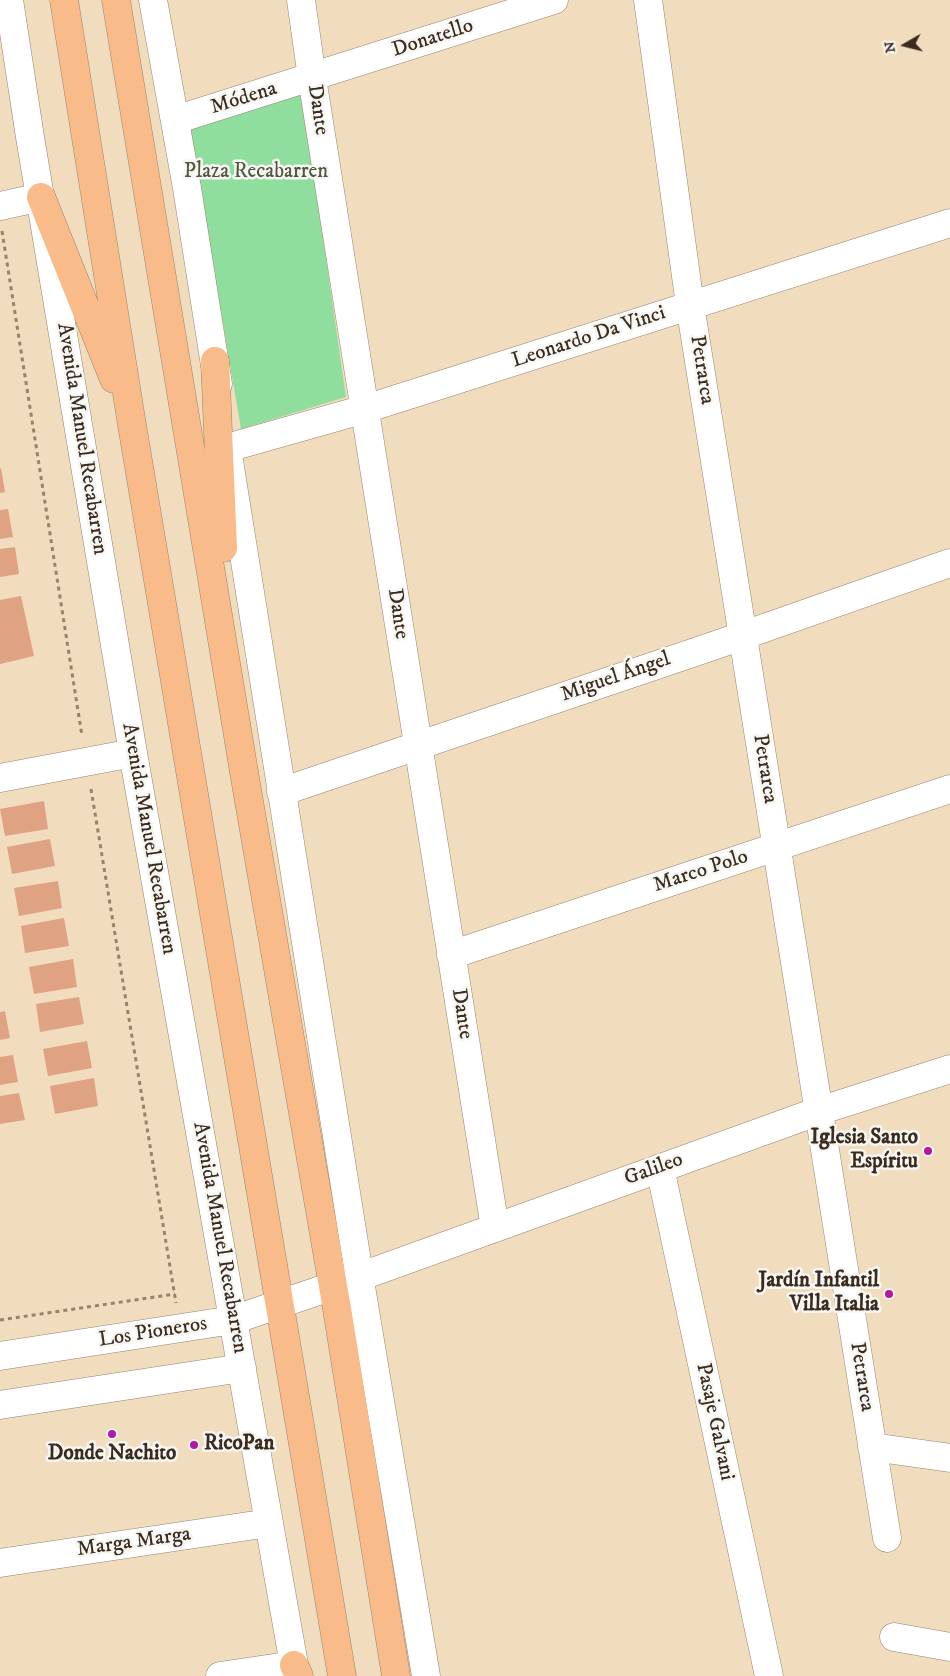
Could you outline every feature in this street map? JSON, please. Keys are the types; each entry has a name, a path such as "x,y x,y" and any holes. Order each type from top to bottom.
{"main road":[{"path":"64,0 132,425 342,1676"},
{"path":"116,0 333,1286 396,1676"},
{"path":"41,198 132,425"},
{"path":"214,361 228,672"}],"street":[{"name":"Avenida Manuel Recabarren","path":"9,0 133,753 296,1672"},
{"path":"153,0 175,120 359,1277 426,1676"},
{"name":"Dante","path":"301,0 495,1228"},
{"name":"Donatello","path":"312,78 554,0"},
{"name":"Petrarca","path":"648,0 690,305 887,1538"},
{"name":"Módena","path":"175,120 312,78"},
{"path":"0,206 41,198"},
{"name":"Leonardo Da Vinci","path":"227,448 365,410 950,223"},
{"name":"Miguel Ángel","path":"281,792 950,563"},
{"path":"0,778 133,753"},
{"name":"Marco Polo","path":"451,955 950,789"},
{"name":"Galileo","path":"359,1277 819,1111 950,1069"},
{"name":"Pasaje Galvani","path":"660,1168 769,1676"},
{"name":"Los Pioneros","path":"0,1356 234,1320 359,1277"},
{"path":"0,1405 242,1368"},
{"path":"872,1447 950,1458"},
{"name":"Marga Marga","path":"0,1563 269,1523"},
{"path":"894,1637 950,1646"},
{"path":"220,1676 296,1672"}],"path":[{"path":"0,222 180,1328"},
{"path":"0,1320 175,1294"}],"green space":[{"name":"Plaza Recabarren","path":"302,92 346,397 241,429 190,130"}],"building":[{"path":"0,469 5,492 0,493"},
{"path":"8,509 13,537 0,539 0,510"},
{"path":"15,547 19,574 0,577 0,549"},
{"path":"21,596 34,656 0,664 0,600"},
{"path":"44,801 48,829 5,836 0,809"},
{"path":"50,839 55,866 12,874 7,847"},
{"path":"58,881 62,908 19,916 14,888"},
{"path":"64,918 69,946 25,953 21,926"},
{"path":"73,959 77,987 34,994 29,967"},
{"path":"79,997 84,1024 40,1032 36,1004"},
{"path":"5,1011 10,1038 0,1040 0,1012"},
{"path":"87,1041 92,1068 48,1076 43,1049"},
{"path":"13,1055 18,1082 0,1085 0,1057"},
{"path":"94,1078 98,1106 55,1114 50,1086"},
{"path":"19,1093 25,1120 0,1124 0,1096"}],"place":[{"name":"Iglesia Santo Espíritu","path":"928,1151"},
{"name":"Jardín Infantil Villa Italia","path":"889,1294"},
{"name":"Donde Nachito","path":"112,1434"},
{"name":"RicoPan","path":"194,1445"}]}
